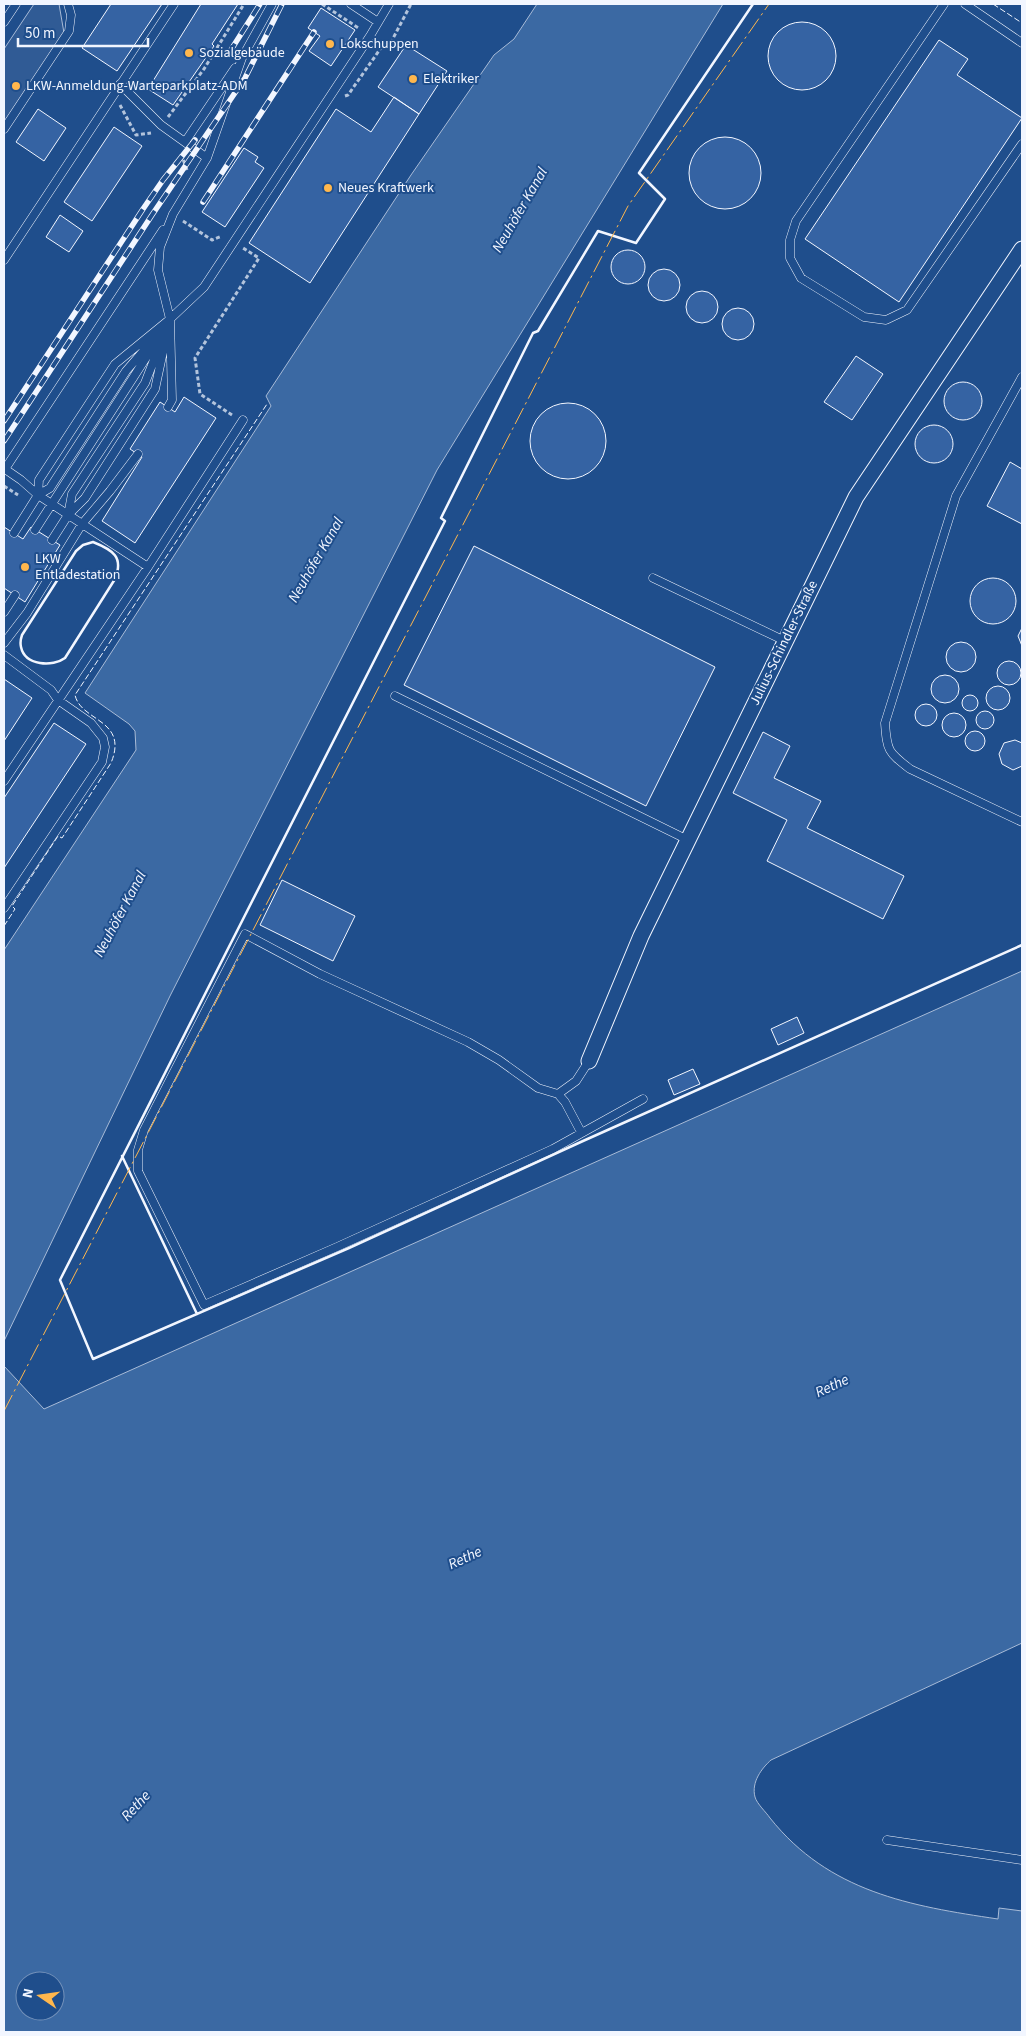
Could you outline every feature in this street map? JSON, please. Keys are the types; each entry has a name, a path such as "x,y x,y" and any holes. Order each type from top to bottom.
{"street":[{"name":"Julius-Schindler-Straße","path":"589,1061 641,936 856,497 1022,249"}],"lane":[{"path":"4,22 16,4"},
{"path":"4,129 68,31 70,15 68,4"},
{"path":"4,260 174,4"},
{"path":"185,142 242,58 272,4"},
{"path":"351,4 378,22"},
{"path":"38,495 39,480 115,364 170,319 204,287 370,36 389,4"},
{"path":"944,4 796,221 790,240 790,258 801,278 864,317 886,320 907,310 1022,144"},
{"path":"966,4 1022,42"},
{"path":"148,567 51,504 21,480 4,470 173,214 207,158 242,58"},
{"path":"120,84 161,125 207,158"},
{"path":"170,403 170,319 158,270 160,247 173,214"},
{"path":"14,533 38,495 50,488 126,371 170,319"},
{"path":"36,530 170,319"},
{"path":"68,515 72,494 145,383 170,319"},
{"path":"52,540 68,515 86,498 155,389 170,319"},
{"path":"1022,377 956,496 885,723 886,744 894,756 910,769 1022,822"},
{"path":"4,781 148,567 243,420"},
{"path":"4,642 27,613 82,524 110,492 138,454"},
{"path":"653,578 785,641"},
{"path":"4,612 15,595"},
{"path":"4,655 51,690 58,700 91,723 103,738 105,747 102,762 4,908"},
{"path":"395,696 688,840"},
{"path":"581,1132 565,1102 558,1094 538,1088 500,1060 468,1042 320,974 245,934 144,1130 138,1150 138,1171 204,1305 544,1153 643,1099"},
{"path":"558,1094 576,1081 589,1061"},
{"path":"887,1840 1022,1860"}],"path":[{"path":"161,125 204,69 244,4"},
{"path":"322,4 388,48 412,4"},
{"path":"340,96 348,95 383,45"},
{"path":"178,149 188,171 187,178"},
{"path":"173,214 212,240 229,234 236,237 245,243 242,247 259,258 195,358 200,394 243,420"}],"shaded area":[{"name":"LKW-Anmeldung-Warteparkplatz-ADM","path":"34,4 59,4 64,33 4,123 4,49"}],"water":[{"name":"Neuhöfer Kanal","path":"537,4 723,4 437,470 170,996 4,1341 4,950 136,750 135,731 129,724 85,693 271,406 266,396 411,175 494,55 514,39"},
{"name":"Rethe","path":"1022,971 1022,1643 771,1760 758,1776 754,1791 756,1800 793,1843 818,1863 845,1879 903,1901 965,1914 998,1919 999,1908 1022,1911 1022,2032 4,2032 4,1366 44,1409"}],"building":[{"path":"111,4 162,4 117,71 82,48"},
{"name":"Sozialgebäude","path":"201,4 238,4 212,44 214,46 173,105 148,89"},
{"name":"Lokschuppen","path":"321,8 355,30 331,66 309,51 320,36 308,28"},
{"path":"809,22 821,28 830,37 836,49 834,69 826,80 809,90 795,90 778,80 770,69 768,49 778,32 789,24"},
{"path":"939,40 968,59 957,75 1022,118 899,302 805,239"},
{"name":"Elektriker","path":"406,45 447,71 419,114 378,87"},
{"name":"Neues Kraftwerk","path":"394,97 419,114 310,283 249,243 336,109 371,132"},
{"path":"38,109 66,128 44,161 16,142"},
{"path":"114,127 142,146 92,221 64,202"},
{"path":"725,137 745,143 755,153 761,173 755,193 745,203 725,209 705,203 695,193 689,173 695,153 705,143"},
{"path":"244,148 258,157 255,162 264,168 225,227 202,212"},
{"path":"60,215 83,231 69,252 46,237"},
{"path":"628,250 635,251 640,255 644,260 644,274 640,279 635,283 628,284 621,283 616,279 612,274 611,267 612,260 616,255 621,251"},
{"path":"664,269 676,273 680,285 676,297 664,301 652,297 648,285 652,273"},
{"path":"702,291 713,296 718,307 713,318 702,323 691,318 686,307 691,296"},
{"path":"738,308 749,313 754,324 749,335 738,340 727,335 722,324 727,313"},
{"path":"856,356 883,374 852,420 824,402"},
{"path":"963,382 976,388 982,401 976,414 963,420 950,414 944,401 950,388"},
{"path":"184,397 216,418 135,543 102,521 142,457 130,449 160,402 175,412"},
{"path":"568,403 582,406 595,414 603,427 606,441 603,455 595,468 582,476 568,479 554,476 541,468 533,455 530,441 533,427 541,414 554,406"},
{"path":"934,425 947,431 953,444 947,457 934,463 921,457 915,444 921,431"},
{"path":"1010,462 1022,469 1022,524 987,506"},
{"name":"LKW Entladestation","path":"4,527 23,539 31,527 60,545 25,602 4,588"},
{"path":"474,546 715,667 646,806 404,685"},
{"path":"988,578 998,578 1010,584 1015,592 1015,610 1010,618 1002,623 988,624 980,621 973,614 970,606 970,596 973,588 980,581"},
{"path":"1022,628 1022,646 1018,636"},
{"path":"961,642 967,643 975,651 975,663 967,671 961,672 955,671 947,663 946,657 947,651 955,643"},
{"path":"1009,661 1017,665 1021,673 1017,681 1009,685 1001,681 997,673 1001,665"},
{"path":"945,675 955,679 959,689 955,699 945,703 935,699 931,689 935,679"},
{"path":"4,679 32,698 4,741"},
{"path":"998,686 1007,689 1010,698 1007,707 998,710 989,707 986,698 989,689"},
{"path":"970,695 976,697 978,703 976,709 970,711 964,709 962,703 964,697"},
{"path":"926,704 934,707 937,715 934,723 926,726 918,723 915,715 918,707"},
{"path":"981,711 989,711 994,716 992,727 981,729 976,724 976,716"},
{"path":"954,713 962,717 966,725 962,733 954,737 946,733 942,725 946,717"},
{"path":"54,723 86,744 4,868 4,798"},
{"path":"971,731 979,731 985,737 985,745 979,751 971,751 965,745 965,737"},
{"path":"763,732 790,746 774,778 821,801 807,828 904,876 883,919 767,861 787,820 733,793"},
{"path":"1015,740 1022,743 1022,766 1013,770 1002,764 999,754 1004,743"},
{"path":"282,880 355,916 333,961 260,925"},
{"path":"797,1017 804,1033 778,1045 771,1029"},
{"path":"693,1069 700,1084 674,1095 668,1080"}],"railway":[{"path":"229,53 260,4"},
{"path":"4,441 152,215 245,78 282,4"},
{"path":"203,202 314,32"},
{"path":"4,421 143,209 195,140"}],"fence":[{"path":"993,4 1022,23"},
{"path":"4,926 15,909 12,906 58,836 62,838 111,763 115,749 114,738 109,729 79,704 75,695 267,404"}],"wall":[{"path":"753,4 639,173 665,199 636,243 598,231 538,331 533,333 441,518 445,521 60,1280 93,1359 349,1248 583,1141 1022,945"},
{"path":"93,542 115,555 118,565 115,579 65,658 54,663 40,663 28,658 21,645 22,635 76,551 83,545 93,542"},
{"path":"122,1156 197,1314"}],"power":[{"path":"4,1411 628,206 769,4"}],"place":[{"name":"Lokschuppen","path":"330,44"},
{"name":"Sozialgebäude","path":"189,53"},
{"name":"Elektriker","path":"413,79"},
{"name":"LKW-Anmeldung-Warteparkplatz-ADM","path":"16,86"},
{"name":"Neues Kraftwerk","path":"328,188"},
{"name":"LKW Entladestation","path":"25,567"}]}
